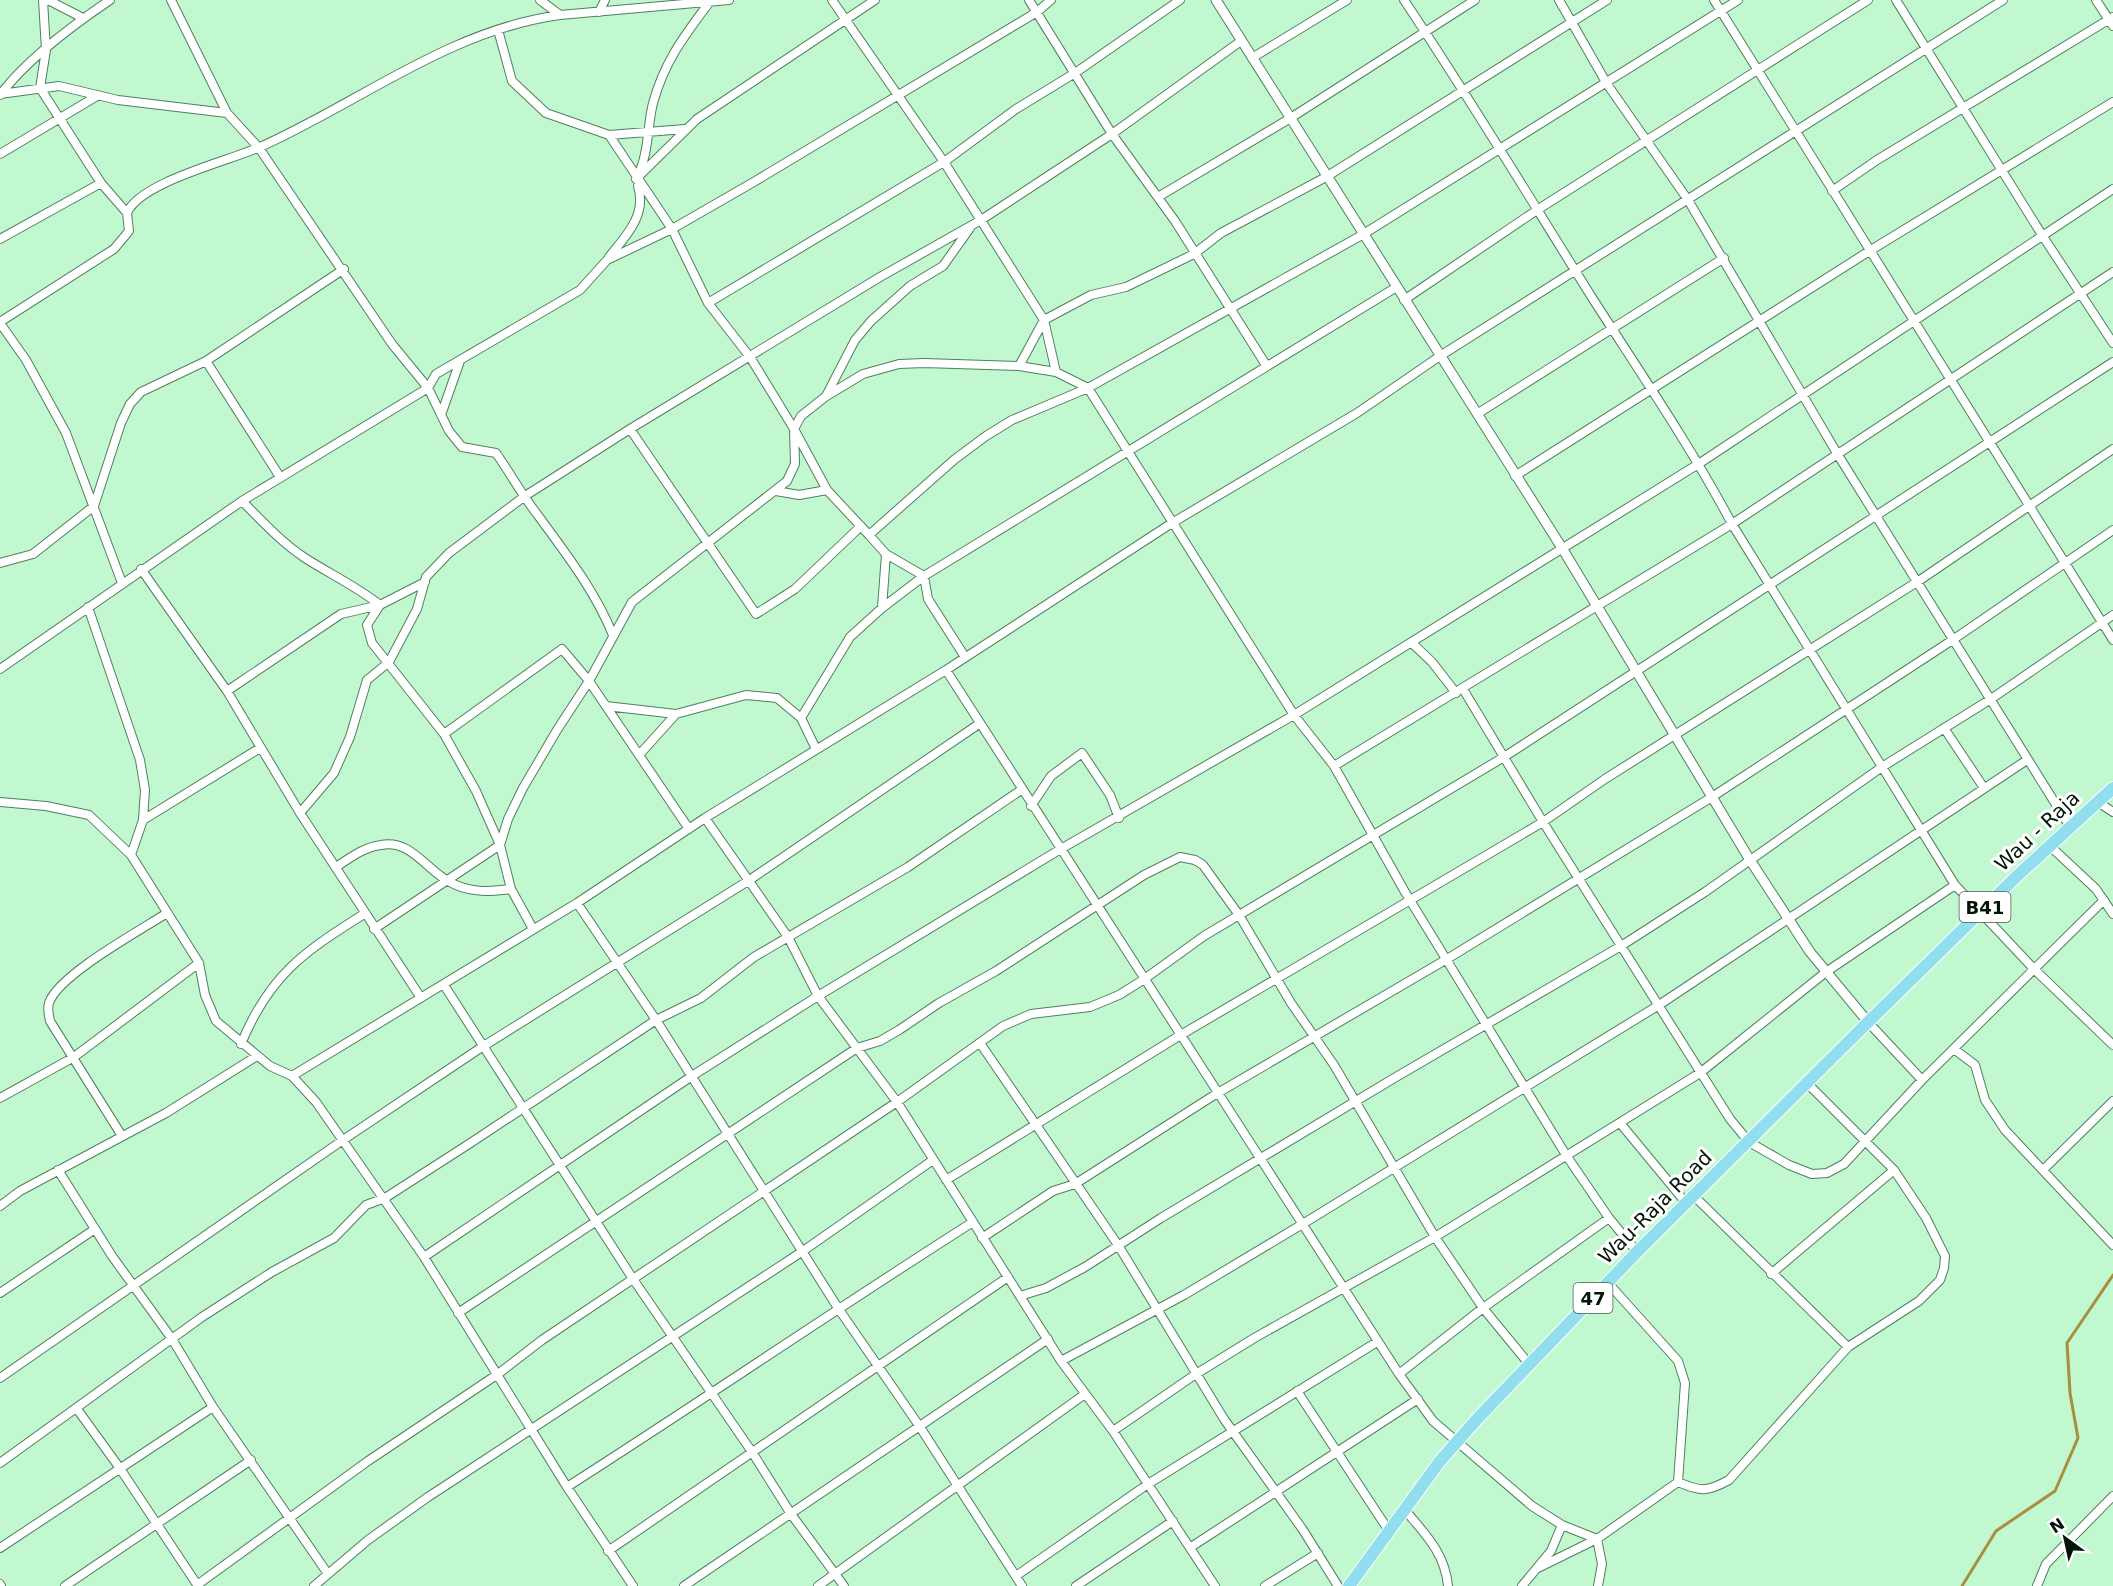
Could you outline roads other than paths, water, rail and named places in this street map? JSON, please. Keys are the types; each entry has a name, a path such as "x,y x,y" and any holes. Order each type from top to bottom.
{"main road":[{"name":"Wau - Raja","path":"1864,1026 1980,911 2113,788"},
{"name":"Wau-Raja Road","path":"1349,1586 1456,1441 1637,1252 1864,1026"}],"street":[{"path":"43,0 46,50 40,88 101,183 127,213"},
{"path":"48,0 83,18"},
{"path":"0,94 9,81 83,18 110,0"},
{"path":"171,0 227,113 259,148 308,223 344,269 392,344 428,387 449,431 462,447 496,453 585,578 601,606 613,635"},
{"path":"540,0 560,15"},
{"path":"599,12 605,0"},
{"path":"122,583 66,433 26,360 0,322 114,249 127,236 127,213 132,205 170,180 259,148 351,101 407,68 498,30 560,15 729,0"},
{"path":"832,0 944,162 1044,320 1056,372"},
{"path":"636,179 685,129 875,0"},
{"path":"1029,0 1112,134 1158,197 1266,365"},
{"path":"607,260 672,229 1037,12 1051,0"},
{"path":"708,303 944,162 1016,109 1075,73 1180,0"},
{"path":"1216,0 1395,288 1562,548 1750,860 1864,1026 1922,1080"},
{"path":"1251,58 1347,0"},
{"path":"1404,0 1463,88 1651,391 1700,463 1732,524 1811,648 1919,830 1955,885 2034,969 2113,1045"},
{"path":"1158,197 1289,119 1475,0"},
{"path":"1559,0 1607,84 1688,200 1724,258 1838,455 1991,699 2026,760 2070,827"},
{"path":"1019,366 1044,320 1091,295 1126,287 1194,254 1221,233 1326,177 1463,88 1607,0"},
{"path":"1714,0 2113,640"},
{"path":"869,534 955,459 1012,420 1088,388 1362,235 1607,84 1738,0"},
{"path":"1404,300 1537,210 1868,0"},
{"path":"1896,0 2042,235 2113,343"},
{"path":"292,1076 577,903 705,818 945,670 1172,523 1357,413 1440,356 1688,200 1793,130 2003,0"},
{"path":"1832,191 1964,108 2112,21 2096,0"},
{"path":"0,669 242,501 428,387 436,374 580,290 626,236 639,212 641,195 636,179 645,160 647,132 655,96 669,59 710,2"},
{"path":"498,30 512,81 546,113 609,135 685,129"},
{"path":"300,813 334,773 342,758 367,680 389,662 417,609 424,582 436,565 449,553 525,496 630,429 880,277 981,220 1112,134 1241,41"},
{"path":"0,94 59,86 159,107 227,113"},
{"path":"0,154 98,96"},
{"path":"1515,476 1871,250 2113,102"},
{"path":"609,135 636,179 672,229 708,303 750,357 794,429 827,490 886,554 924,576"},
{"path":"0,240 101,183"},
{"path":"424,1257 559,1164 818,996 1059,850 1119,818 1412,643 1700,463 1912,320 2113,189"},
{"path":"825,397 855,340 871,321 910,285 943,266 972,225"},
{"path":"1477,414 1724,258"},
{"path":"0,563 33,554 94,506 130,404 141,392 206,362 344,269"},
{"path":"1334,766 1732,524 2113,272"},
{"path":"801,717 850,637 882,608 924,576 1128,454 1266,365 1395,288"},
{"path":"441,415 460,361"},
{"path":"206,362 280,477"},
{"path":"77,1409 198,1585 289,1517 498,1374 542,1340 897,1102 1003,1026 1031,1014 1090,1007 1119,995 1204,936 1504,757 1990,444 2113,362"},
{"path":"374,928 500,844 508,819 523,788 639,594 787,481 795,464 794,429 801,416 825,397 863,374 899,364 1019,366 1056,372 1088,388 1294,714 1334,766 1371,835 1566,1155 1609,1218 1637,1252"},
{"path":"630,429 756,614 795,589 861,526"},
{"path":"946,1180 1179,1036 1543,822 1917,582 2113,449"},
{"path":"776,491 800,495 827,490"},
{"path":"242,501 288,546 359,588 380,605"},
{"path":"982,1238 1053,1191 1075,1184 1216,1094 1447,959 1712,797 1954,639 2113,530"},
{"path":"882,608 886,554"},
{"path":"141,570 226,691 364,914 421,998"},
{"path":"924,576 928,599 965,657"},
{"path":"226,691 341,614 380,605 424,582"},
{"path":"380,605 368,619 368,634 372,643 444,734 476,791 500,844 511,889 532,929"},
{"path":"88,607 140,760 145,790 143,820 131,855"},
{"path":"1020,1296 1057,1283 1356,1101 1621,946 1750,860 1882,766 1991,699 2113,615"},
{"path":"1412,643 1460,691 1504,757 1700,1073 1749,1142 1790,1165 1812,1174 1827,1173 1844,1164 1922,1080 2104,900"},
{"path":"444,734 562,649 589,681 689,829"},
{"path":"945,670 1301,1226 1377,1342 1433,1421 1532,1506 1562,1525 1597,1539"},
{"path":"606,706 676,714 746,695 777,698 801,717 816,748"},
{"path":"639,755 676,714"},
{"path":"0,1378 343,1140 482,1047 748,881 979,724"},
{"path":"1944,728 1984,788"},
{"path":"143,820 260,748"},
{"path":"1031,806 1051,776 1082,753 1110,795 1119,818"},
{"path":"1061,1360 1157,1310 1301,1226 1394,1166 1659,1005 2026,760"},
{"path":"0,1462 245,1288 334,1238 366,1205 385,1198 656,1020 701,998 754,957 908,867 1020,790"},
{"path":"0,802 46,806 89,815 131,855 199,963 205,995 216,1021 270,1066 292,1076 316,1102 424,1257 567,1487 633,1586"},
{"path":"2098,802 2113,812"},
{"path":"705,818 788,937 818,996 897,1102 1061,1360 1113,1431 1215,1586"},
{"path":"336,867 364,849 393,844 424,861 446,881 485,892 511,889"},
{"path":"2050,846 2078,871 2112,910"},
{"path":"458,1313 856,1048 880,1041 939,1002 996,971 1144,876 1180,857 1195,860 1203,865 1239,915 1276,980 1356,1101 1435,1237 1483,1308 1529,1364"},
{"path":"1113,1431 1196,1374 1286,1320 1435,1237 1700,1073 1826,972 1955,885"},
{"path":"577,903 656,1020 838,1308 920,1427 1022,1586"},
{"path":"122,1136 50,1022 47,1010 56,989 73,975 167,913"},
{"path":"241,1044 282,974 303,955 364,914"},
{"path":"0,1098 74,1058 199,963"},
{"path":"444,985 633,1279 752,1452 791,1514 837,1573 844,1586"},
{"path":"980,1043 1118,1245 1232,1431 1318,1553 1338,1586"},
{"path":"1954,1049 1975,1065 1985,1100 2005,1130 2113,1245"},
{"path":"0,1206 58,1170 166,1113 257,1056"},
{"path":"1678,1482 1693,1489 1710,1490 1729,1480 1848,1347 1918,1301 1940,1280 1944,1268 1945,1256 1926,1218 1894,1170 1808,1084"},
{"path":"2043,1170 2113,1101"},
{"path":"1620,1123 1690,1200 1848,1347"},
{"path":"314,1586 406,1513 803,1251 933,1160"},
{"path":"58,1170 172,1339 213,1407 328,1574"},
{"path":"1771,1274 1894,1170"},
{"path":"1399,1374 1483,1308 1609,1218"},
{"path":"567,1487 713,1395 838,1308 973,1222"},
{"path":"0,1293 95,1228"},
{"path":"608,1551 1008,1277"},
{"path":"1538,1568 1597,1539 1678,1482 1685,1405 1683,1371 1678,1361 1608,1282"},
{"path":"684,1586 1048,1339"},
{"path":"1016,1576 1148,1484 1377,1342"},
{"path":"1297,1391 1389,1531"},
{"path":"818,1586 1085,1394"},
{"path":"1191,1547 1418,1399"},
{"path":"0,1548 119,1467 213,1407"},
{"path":"65,1586 158,1526 251,1460"},
{"path":"2037,1586 2046,1564 2113,1496"},
{"path":"1405,1510 1437,1548 1443,1561 1448,1586"},
{"path":"1076,1586 1173,1521"},
{"path":"1522,1586 1551,1551 1562,1525"},
{"path":"1597,1539 1602,1564 1598,1586"},
{"path":"1265,1586 1318,1553"}],"waterway":[{"path":"1962,1586 1996,1531 2055,1491 2078,1438 2070,1393 2067,1343 2113,1275"}]}
